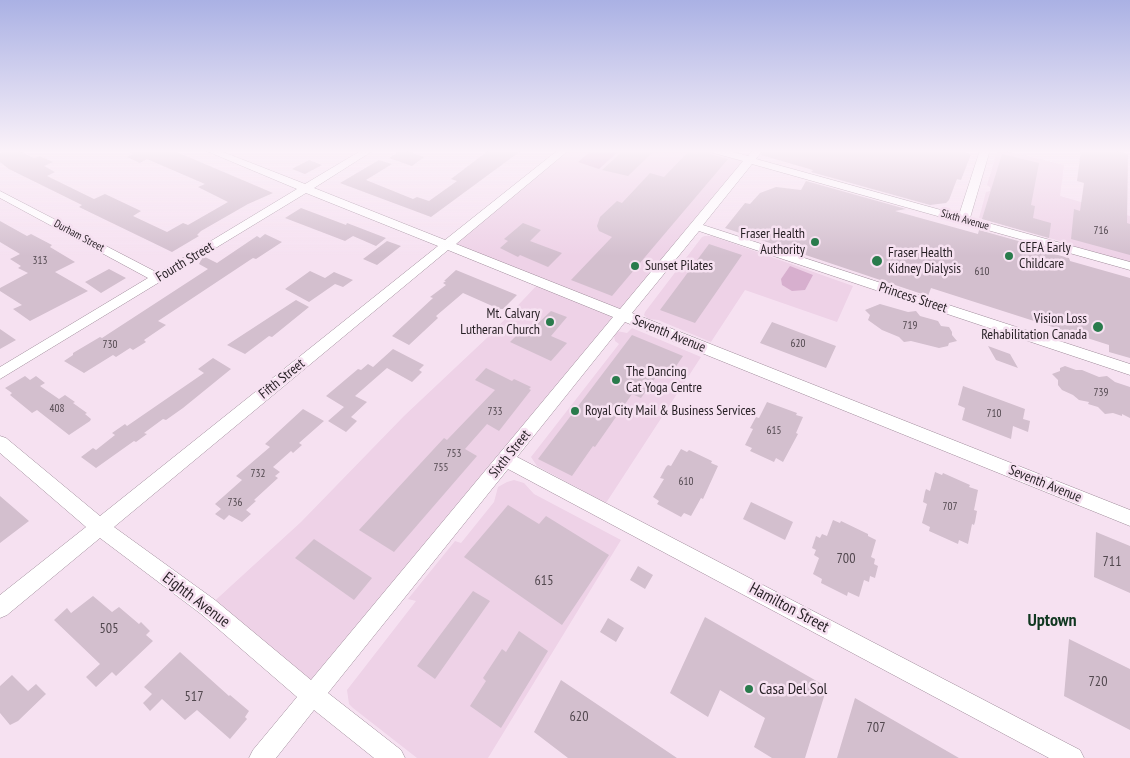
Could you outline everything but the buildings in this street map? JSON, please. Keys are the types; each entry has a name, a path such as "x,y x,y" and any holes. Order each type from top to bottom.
{"street":[{"name":"Seventh Avenue","path":"296,185 1130,518"},
{"name":"Fourth Street","path":"0,374 311,185"},
{"name":"Fifth Street","path":"0,608 520,185"},
{"name":"Sixth Street","path":"261,758 729,185"},
{"name":"Sixth Avenue","path":"840,185 1130,266"},
{"path":"963,220 973,185"},
{"name":"Durham Street","path":"0,194 158,278"},
{"name":"Princess Street","path":"696,226 1130,370"},
{"name":"Eighth Avenue","path":"0,444 100,527 208,607 312,695 392,758"},
{"name":"Hamilton Street","path":"505,459 1072,758"}],"shaded area":[{"path":"520,185 729,185 312,695 208,607 301,522 404,416 490,335 539,283 447,245"},
{"path":"988,185 1061,185 1060,196 1130,216 1130,263 979,218 986,192 990,191 990,187"},
{"path":"712,236 853,286 837,322 745,290 711,342 658,320 648,319 644,315 645,312 702,237"},
{"path":"790,266 813,275 805,290 792,291 782,285 781,279"},
{"path":"632,328 701,357 606,503 537,466 531,457 619,344 615,341 614,336 617,331 627,333"},
{"path":"514,480 524,483 534,494 621,540 488,758 417,758 353,708 349,704 347,690 416,601 408,599 455,541 461,543 494,502 498,487"}],"place":[{"name":"Fraser Health Authority","path":"815,242"},
{"name":"CEFA Early Childcare","path":"1009,256"},
{"name":"Fraser Health Kidney Dialysis","path":"877,261"},
{"name":"Sunset Pilates","path":"635,266"},
{"name":"Mt. Calvary Lutheran Church","path":"550,322"},
{"name":"Vision Loss Rehabilitation Canada","path":"1098,327"},
{"name":"The Dancing Cat Yoga Centre","path":"616,380"},
{"name":"Royal City Mail & Business Services","path":"575,411"},
{"name":"Casa Del Sol","path":"749,689"}],"district":[{"name":"Uptown","path":"1052,621"}]}
